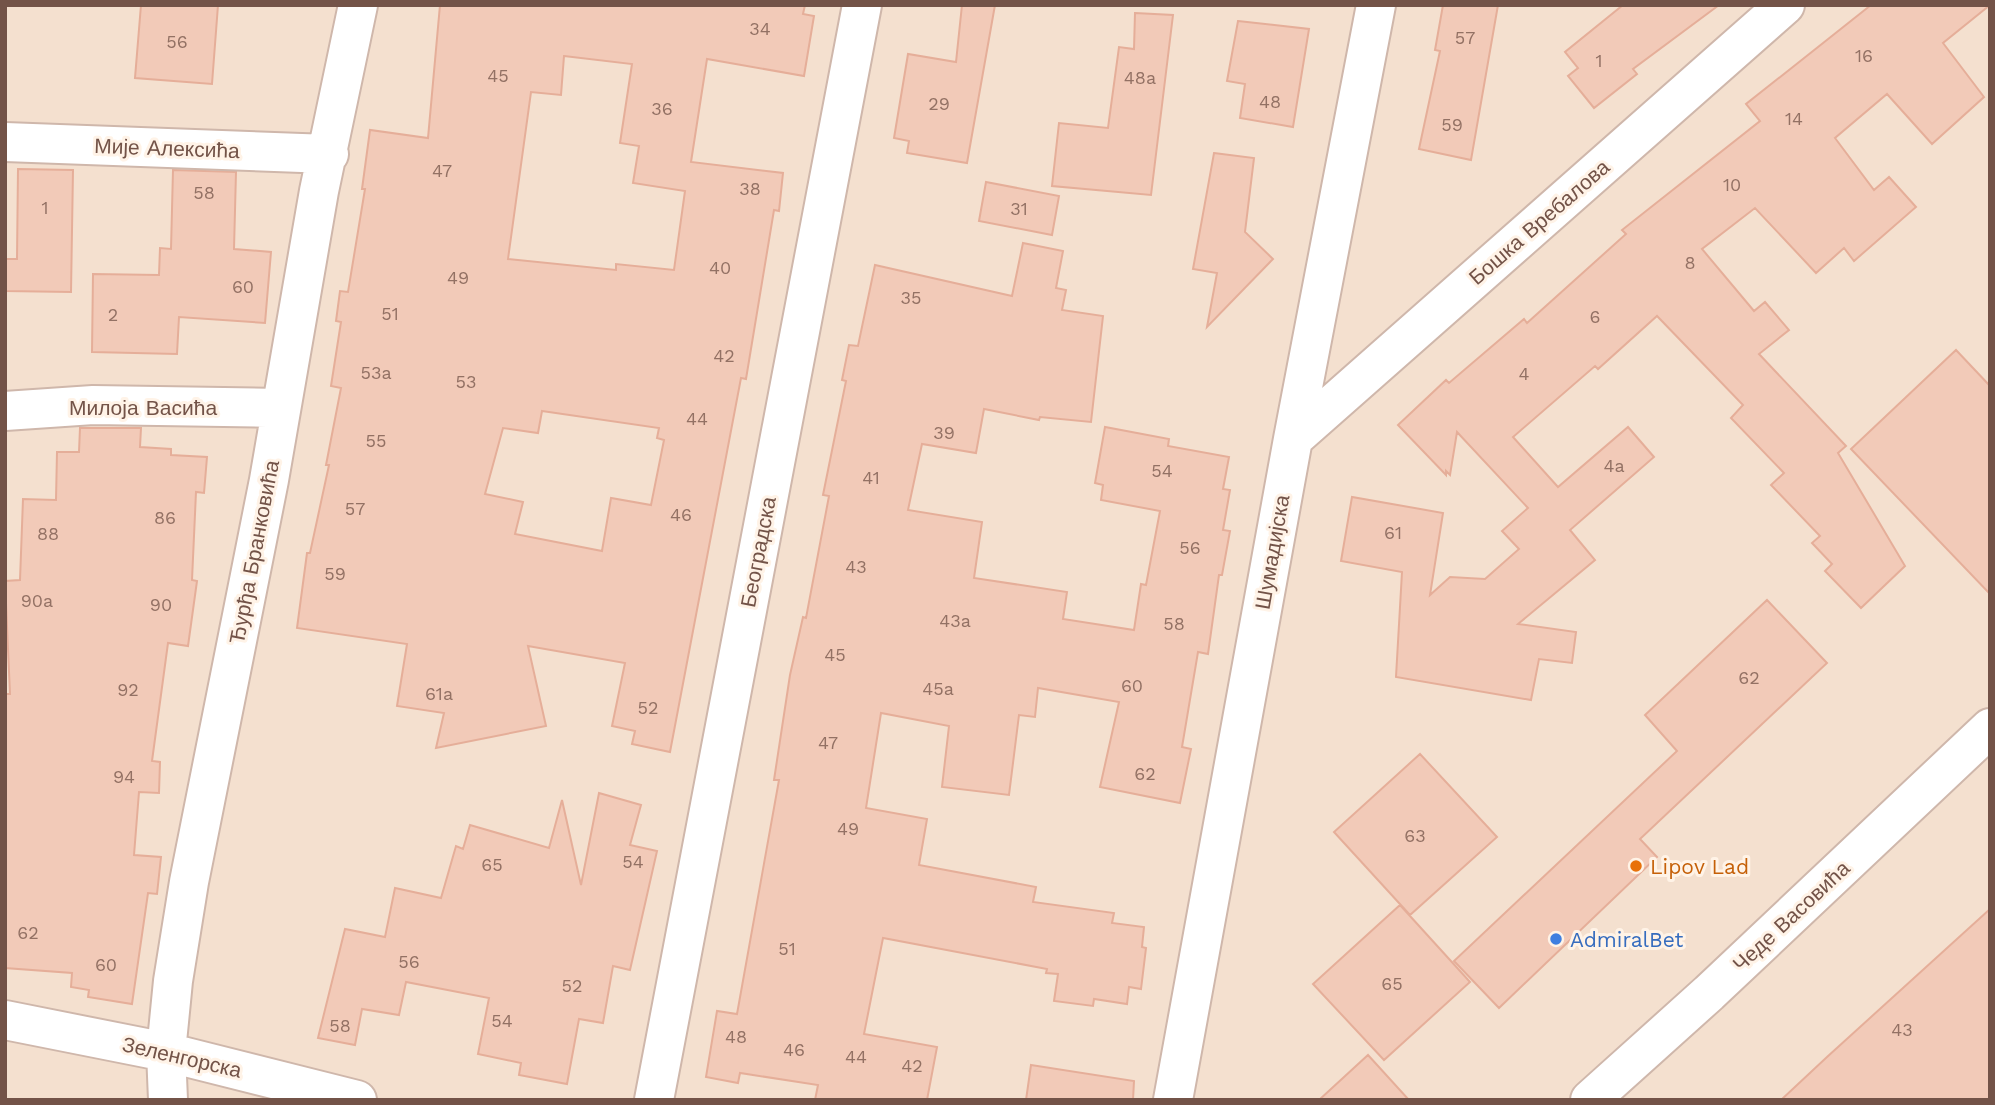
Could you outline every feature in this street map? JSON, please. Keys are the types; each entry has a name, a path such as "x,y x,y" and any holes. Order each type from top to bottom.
{"street":[{"name":"Ђурђа Бранковића","path":"168,1100 166,1052 173,981 188,882 270,481 280,408 358,5"},
{"name":"Београдска","path":"654,1100 862,5"},
{"name":"Шумадијска","path":"1173,1100 1293,439 1376,5"},
{"name":"Бошка Вребалова","path":"1293,439 1785,5"},
{"name":"Мије Алексића","path":"5,142 328,154"},
{"name":"Милоја Васића","path":"5,411 93,405 280,408"},
{"name":"Чеде Васовића","path":"1590,1100 1716,986 1990,728"},
{"name":"Зеленгорска","path":"5,1020 166,1052 357,1100"}],"shaded area":[{"path":"5,5 1990,5 1990,1100 5,1100"}],"building":[{"path":"141,5 218,5 212,84 135,78"},
{"path":"440,5 805,5 803,14 814,16 804,76 707,59 691,162 783,173 779,211 774,210 746,379 741,378 670,752 632,744 635,731 612,726 625,663 528,646 546,726 436,748 444,713 397,706 407,644 297,628 307,553 310,553 329,465 326,465 341,388 331,386 341,322 336,321 340,291 348,292 365,189 362,189 370,130 428,138","holes":["564,56 632,64 620,143 639,146 633,183 685,191 674,270 616,264 616,270 508,259 531,92 561,95","542,411 659,428 657,438 664,440 651,505 611,498 602,551 515,534 523,502 485,494 503,428 538,433"]},
{"path":"962,5 995,5 967,163 907,153 909,141 894,138 908,54 956,62"},
{"path":"1443,5 1498,5 1471,160 1419,149 1440,51 1435,50"},
{"path":"1623,5 1719,5 1633,69 1637,74 1594,108 1568,76 1578,68 1565,52"},
{"path":"1871,5 1990,5 1943,43 1984,97 1932,144 1887,94 1835,138 1874,190 1889,177 1916,207 1854,261 1844,248 1816,273 1755,208 1702,249 1754,311 1765,302 1789,330 1759,354 1846,446 1838,453 1905,566 1861,608 1825,571 1832,564 1812,543 1820,536 1771,485 1784,473 1731,418 1743,405 1657,316 1598,369 1595,366 1513,437 1558,487 1628,427 1654,457 1570,530 1595,560 1518,624 1576,632 1572,663 1539,659 1531,700 1396,677 1402,572 1341,561 1352,497 1443,513 1430,595 1450,577 1485,579 1519,549 1502,531 1528,508 1457,432 1450,475 1446,471 1446,475 1398,425 1446,380 1449,383 1524,319 1527,323 1626,234 1622,230 1760,121 1746,104"},
{"path":"1135,13 1173,15 1151,195 1052,186 1059,123 1108,128 1119,47 1134,49"},
{"path":"1238,21 1309,29 1293,127 1240,118 1245,84 1227,81"},
{"path":"1214,153 1254,158 1245,232 1273,259 1207,327 1217,273 1193,269"},
{"path":"18,169 73,170 71,292 5,291 5,259 17,259"},
{"path":"173,170 236,172 234,249 271,252 265,323 179,317 177,354 92,352 93,274 159,275 160,248 171,249"},
{"path":"986,182 1059,196 1052,235 979,221"},
{"path":"1023,243 1063,251 1056,288 1066,290 1062,310 1103,316 1091,422 1040,417 1039,420 984,409 976,453 922,444 908,510 982,522 974,578 1067,592 1063,619 1134,630 1141,584 1146,585 1160,511 1101,500 1103,485 1095,483 1105,427 1169,439 1168,446 1229,457 1223,489 1230,490 1223,530 1230,531 1222,575 1219,575 1208,654 1198,652 1182,747 1191,749 1180,803 1100,787 1119,702 1038,688 1035,717 1019,715 1009,795 942,787 949,726 881,713 866,808 927,819 919,865 1036,887 1033,902 1114,913 1112,923 1144,927 1142,947 1146,948 1141,989 1129,987 1127,1004 1094,999 1093,1006 1054,1001 1058,974 1046,973 1047,969 883,938 864,1034 937,1047 927,1100 815,1100 818,1085 740,1073 738,1083 706,1077 717,1011 737,1014 779,780 774,780 790,675 803,617 806,618 829,496 823,495 846,381 842,380 849,345 858,346 875,265 1012,296"},
{"path":"1956,350 1990,386 1990,594 1851,449"},
{"path":"80,428 141,428 140,447 171,449 171,455 207,457 204,493 196,492 192,580 197,581 188,646 168,643 152,761 160,762 159,793 139,792 134,855 161,857 157,894 148,893 132,1004 88,997 89,990 71,987 72,973 5,968 5,694 10,694 5,581 20,580 23,499 56,500 57,452 79,452"},
{"path":"1767,600 1827,663 1640,839 1657,857 1499,1008 1454,961 1677,751 1645,715"},
{"path":"1420,754 1497,837 1410,915 1334,832"},
{"path":"599,793 641,805 630,845 657,851 630,970 613,966 603,1023 579,1019 567,1084 519,1075 521,1063 478,1054 489,998 406,982 399,1015 362,1009 355,1045 318,1038 345,929 385,937 395,888 441,898 456,846 463,849 470,825 549,848 562,800 581,885"},
{"path":"1400,905 1470,982 1384,1060 1313,984"},
{"path":"1990,909 1990,1100 1781,1100 1827,1057"},
{"path":"1368,1055 1409,1100 1319,1100"},
{"path":"1031,1065 1134,1081 1133,1100 1026,1100"}],"place":[{"name":"Lipov Lad","path":"1636,866"},
{"name":"AdmiralBet","path":"1556,939"}]}
